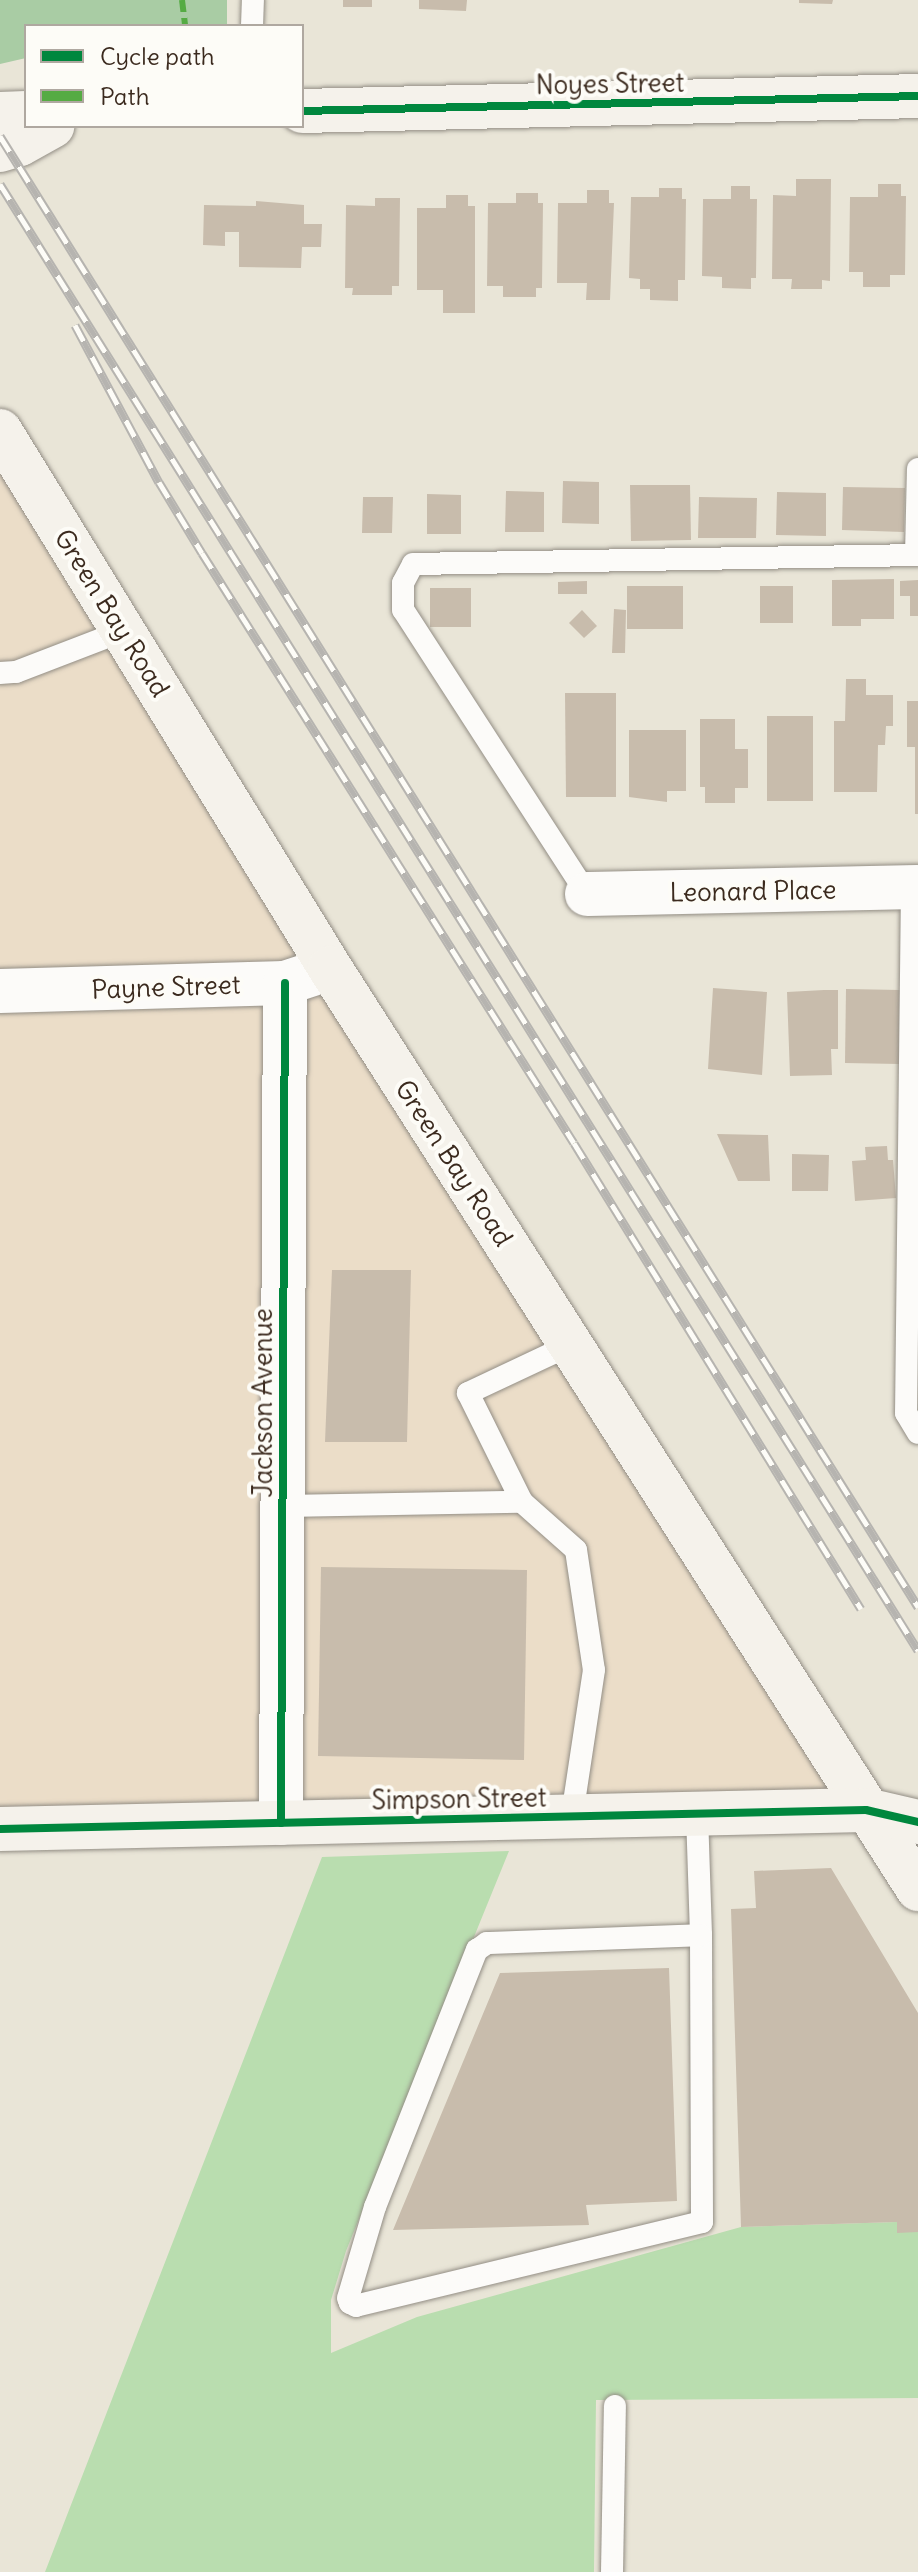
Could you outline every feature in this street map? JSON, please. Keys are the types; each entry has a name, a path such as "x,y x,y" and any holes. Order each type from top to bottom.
{"main road":[{"name":"Noyes Street","path":"304,111 918,96"},
{"path":"0,114 24,113"},
{"path":"0,150 20,144 48,128"},
{"name":"Green Bay Road","path":"0,431 330,968 918,1889"},
{"name":"Simpson Street","path":"866,1810 918,1793"},
{"name":"Simpson Street","path":"0,1829 866,1810 918,1822"}],"street":[{"name":"Leonard Place","path":"587,894 915,887"},
{"name":"Payne Street","path":"0,991 285,983 330,968"},
{"name":"Jackson Avenue","path":"281,1823 285,983"}],"lane":[{"path":"252,24 253,0"},
{"path":"587,894 403,610 403,583 413,564 917,555 918,469"},
{"path":"0,673 16,672 123,631"},
{"path":"915,887 906,1413 918,1433"},
{"path":"570,1345 468,1393 522,1502 576,1550 594,1670 572,1816"},
{"path":"282,1506 522,1502"},
{"path":"697,1814 701,1935 702,2222 356,2306 350,2303 348,2298 375,2207 477,1950 487,1943 701,1935"},
{"path":"612,2572 615,2406"}],"shaded area":[{"path":"0,430 866,1810 0,1829"}],"green space":[{"path":"0,0 227,0 227,24 24,24 24,58 0,64"},
{"path":"509,1851 346,2251 331,2300 331,2353 417,2317 741,2227 897,2222 918,2232 918,2398 596,2400 594,2572 45,2572 322,1857"}],"building":[{"path":"343,0 372,0 372,7 343,7"},
{"path":"419,0 467,0 466,11 419,9"},
{"path":"799,0 833,0 832,4 799,3"},
{"path":"796,179 831,179 830,281 822,280 822,289 791,289 792,279 772,279 773,195 796,196"},
{"path":"878,184 901,184 901,196 906,196 905,275 890,275 890,287 863,287 863,272 849,272 850,197 878,197"},
{"path":"731,186 750,186 750,199 757,199 756,278 751,278 751,289 722,288 722,277 702,276 703,199 731,199"},
{"path":"659,188 682,188 682,199 686,199 685,280 678,280 678,301 650,300 650,289 640,289 640,279 629,278 631,197 659,197"},
{"path":"587,190 609,190 609,203 614,203 610,300 586,300 587,283 557,283 558,203 587,203"},
{"path":"516,193 538,193 538,203 543,203 542,288 536,288 536,297 503,297 503,286 487,286 488,203 516,203"},
{"path":"446,195 468,195 468,206 475,206 475,313 443,313 443,290 417,290 417,208 446,208"},
{"path":"375,198 400,198 399,286 392,286 392,295 352,295 353,288 345,288 346,205 375,206"},
{"path":"256,201 304,205 304,224 322,224 321,247 302,247 301,268 239,267 239,232 225,232 225,246 203,245 204,205 256,206"},
{"path":"563,481 599,482 599,524 562,523"},
{"path":"630,485 690,485 691,540 631,541"},
{"path":"843,487 905,488 904,532 842,530"},
{"path":"506,491 544,492 544,532 505,532"},
{"path":"777,492 826,493 826,536 776,535"},
{"path":"427,494 461,495 461,534 427,534"},
{"path":"363,497 393,497 392,533 362,533"},
{"path":"699,497 757,498 756,538 698,538"},
{"path":"894,579 894,619 861,619 861,626 832,626 832,580"},
{"path":"918,580 918,616 910,616 910,596 900,596 900,581"},
{"path":"587,581 587,594 558,594 558,582"},
{"path":"627,586 683,586 683,629 627,629"},
{"path":"760,586 793,586 793,623 760,623"},
{"path":"430,588 471,588 471,627 430,627"},
{"path":"614,609 626,610 625,653 612,653"},
{"path":"582,610 597,626 584,638 569,623"},
{"path":"846,679 866,679 866,695 893,695 893,726 886,726 885,745 878,745 877,792 834,792 834,721 845,721"},
{"path":"565,693 616,693 616,797 566,797"},
{"path":"907,701 918,701 918,814 915,814 915,747 907,747"},
{"path":"767,716 813,716 813,801 767,801"},
{"path":"700,719 735,719 735,749 748,749 748,788 735,788 735,803 705,803 705,787 700,787"},
{"path":"629,730 686,730 686,791 667,791 667,802 629,797"},
{"path":"713,988 767,992 762,1075 708,1069"},
{"path":"846,989 900,990 899,1064 845,1063"},
{"path":"838,990 838,1049 831,1049 832,1075 790,1076 787,992"},
{"path":"717,1134 768,1135 770,1181 738,1181"},
{"path":"887,1146 888,1160 893,1160 896,1198 855,1201 852,1161 866,1160 865,1147"},
{"path":"792,1154 829,1155 828,1191 792,1191"},
{"path":"332,1270 411,1270 407,1442 325,1442"},
{"path":"321,1567 527,1570 524,1760 318,1756"},
{"path":"831,1868 918,2013 918,2232 897,2233 897,2222 741,2227 731,1909 756,1908 754,1871"},
{"path":"669,1968 677,2201 586,2205 589,2225 393,2230 500,1973"}],"railway":[{"path":"0,136 918,1607"},
{"path":"0,184 918,1650"},
{"path":"75,325 159,482 202,553 574,1143 861,1609"}],"marked path":[{"path":"182,0 185,24"}],"cycle path":[{"path":"304,111 918,96"},
{"path":"281,1823 285,983"},
{"path":"0,1829 866,1810 918,1822"}]}
